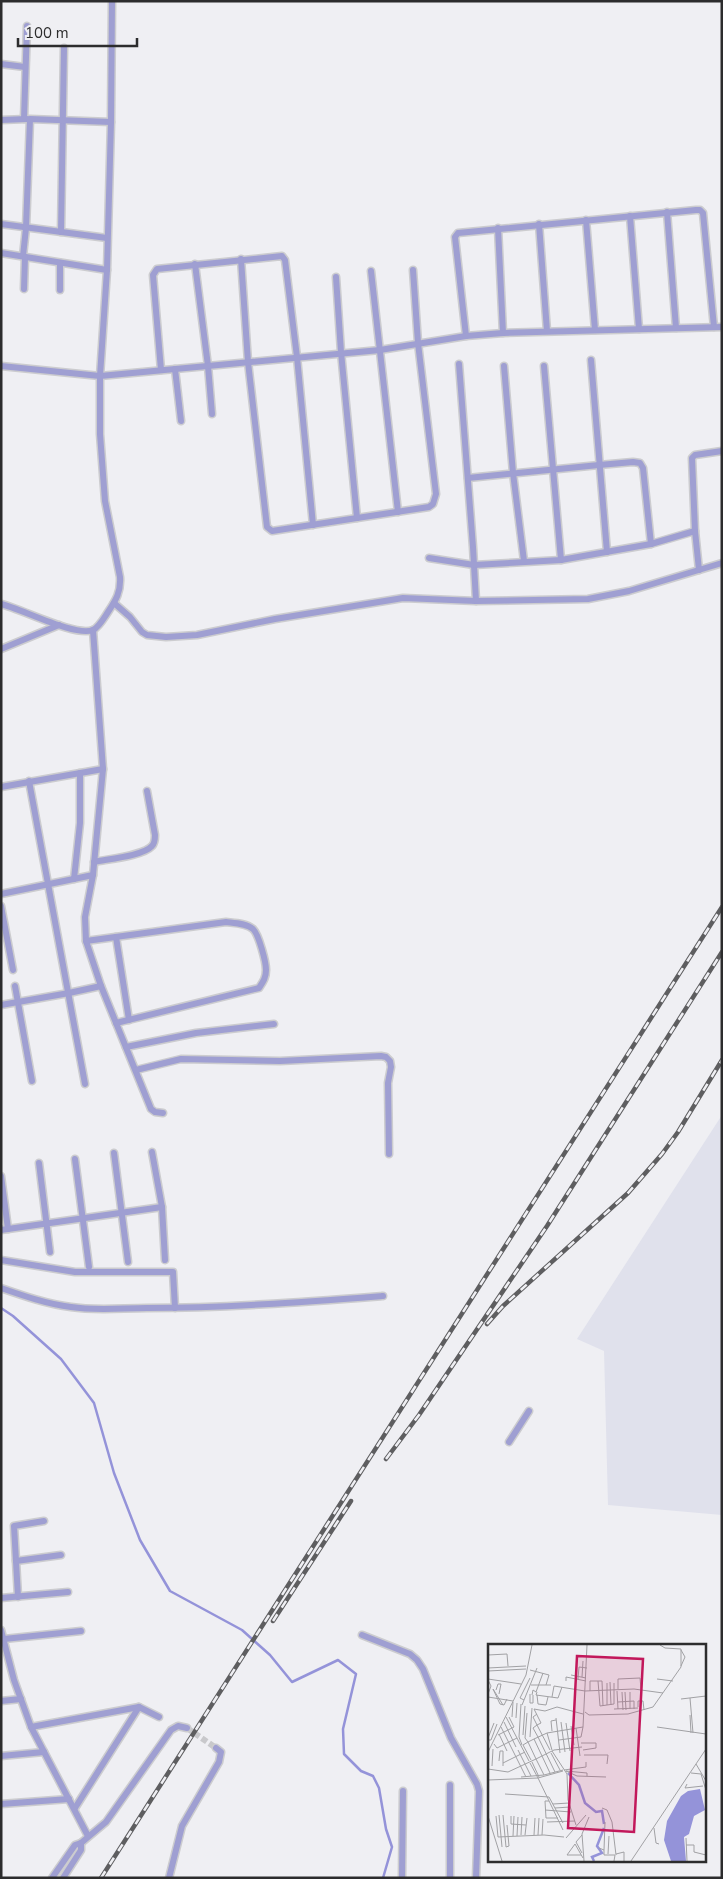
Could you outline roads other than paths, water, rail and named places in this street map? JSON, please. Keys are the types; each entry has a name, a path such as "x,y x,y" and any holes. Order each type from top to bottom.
{"street":[{"path":"1,604 80,631 93,630 114,603 120,590 120,577 105,501 100,434 100,376 107,270 112,1"},
{"path":"24,289 27,119 25,67 27,26"},
{"path":"61,232 64,48"},
{"path":"1,64 25,67"},
{"path":"1,120 111,122"},
{"path":"466,336 455,237 458,234 467,231 696,210 700,210 703,213 714,327"},
{"path":"667,212 676,328"},
{"path":"630,216 639,328"},
{"path":"586,220 595,330"},
{"path":"1,224 107,238"},
{"path":"539,224 547,331"},
{"path":"498,228 503,333"},
{"path":"1,253 107,270"},
{"path":"161,370 153,275 157,269 277,255 282,256 285,260 297,357 313,525"},
{"path":"241,259 248,362 267,527 272,531 430,507 433,504 436,494 418,343 413,270"},
{"path":"60,263 60,290"},
{"path":"195,264 212,414"},
{"path":"372,271 398,512"},
{"path":"336,278 357,518"},
{"path":"1,366 100,376 341,352 380,350 466,336 503,333 722,326"},
{"path":"591,360 607,552"},
{"path":"459,364 476,602"},
{"path":"504,366 513,473 524,561"},
{"path":"544,366 561,560"},
{"path":"175,369 181,421"},
{"path":"700,570 694,531 692,458 695,455 722,451"},
{"path":"468,478 599,464 640,463 643,468 650,544"},
{"path":"429,558 474,564 561,560 650,544 694,531"},
{"path":"114,603 130,617 142,632 166,637 197,635 275,619 403,598 476,602 588,599 629,591 722,563"},
{"path":"1,649 59,625"},
{"path":"93,630 103,769 93,875 85,917 86,941 101,986 151,1110 163,1113"},
{"path":"1,787 103,769"},
{"path":"74,879 80,823 80,773"},
{"path":"29,782 85,1084"},
{"path":"94,862 143,852 152,847 155,835 147,791"},
{"path":"1,894 93,875"},
{"path":"1,906 13,970"},
{"path":"86,941 226,922 252,928 257,935 266,969 264,981 259,988 116,1023"},
{"path":"116,937 129,1020"},
{"path":"15,986 32,1081"},
{"path":"1,1005 101,986"},
{"path":"126,1047 196,1033 274,1024"},
{"path":"136,1070 181,1059 280,1061 386,1057 390,1061 391,1067 388,1083 389,1154"},
{"path":"152,1152 162,1207 165,1260"},
{"path":"114,1153 128,1262"},
{"path":"75,1159 89,1267"},
{"path":"39,1163 50,1252"},
{"path":"1,1176 5,1229 162,1207"},
{"path":"1,1260 75,1272 173,1272 174,1308"},
{"path":"1,1288 29,1298 71,1307 174,1308 274,1304 383,1296"},
{"path":"509,1442 529,1411"},
{"path":"18,1597 14,1526 44,1520"},
{"path":"16,1561 61,1555"},
{"path":"1,1598 68,1592"},
{"path":"1,1630 4,1639 4,1652 31,1726 88,1836"},
{"path":"4,1639 81,1631"},
{"path":"362,1635 410,1654 423,1669 451,1738 477,1784 480,1791 476,1878"},
{"path":"1,1701 21,1699"},
{"path":"31,1726 139,1708 159,1717"},
{"path":"75,1808 139,1708"},
{"path":"63,1878 81,1850 82,1843 106,1822 171,1730 178,1726 187,1728"},
{"path":"168,1878 182,1826 219,1762 221,1752 216,1748"},
{"path":"1,1756 44,1752"},
{"path":"450,1785 450,1878"},
{"path":"402,1790 402,1878"},
{"path":"1,1804 69,1799"},
{"path":"52,1878 75,1845 82,1843"}],"waterway":[{"path":"1,1308 13,1316 61,1359 94,1403 114,1473 140,1540 170,1591 242,1630 270,1655 292,1682 338,1660 356,1674 343,1729 344,1754 361,1771 373,1776 379,1788 386,1829 392,1847 383,1878"}],"tunnel":[{"path":"187,1728 216,1748"}],"railway":[{"path":"101,1878 722,907"},
{"path":"386,1459 419,1415 547,1226 722,952"},
{"path":"487,1324 503,1306 628,1193 662,1154 678,1132 722,1060"},
{"path":"273,1621 351,1501"}]}
